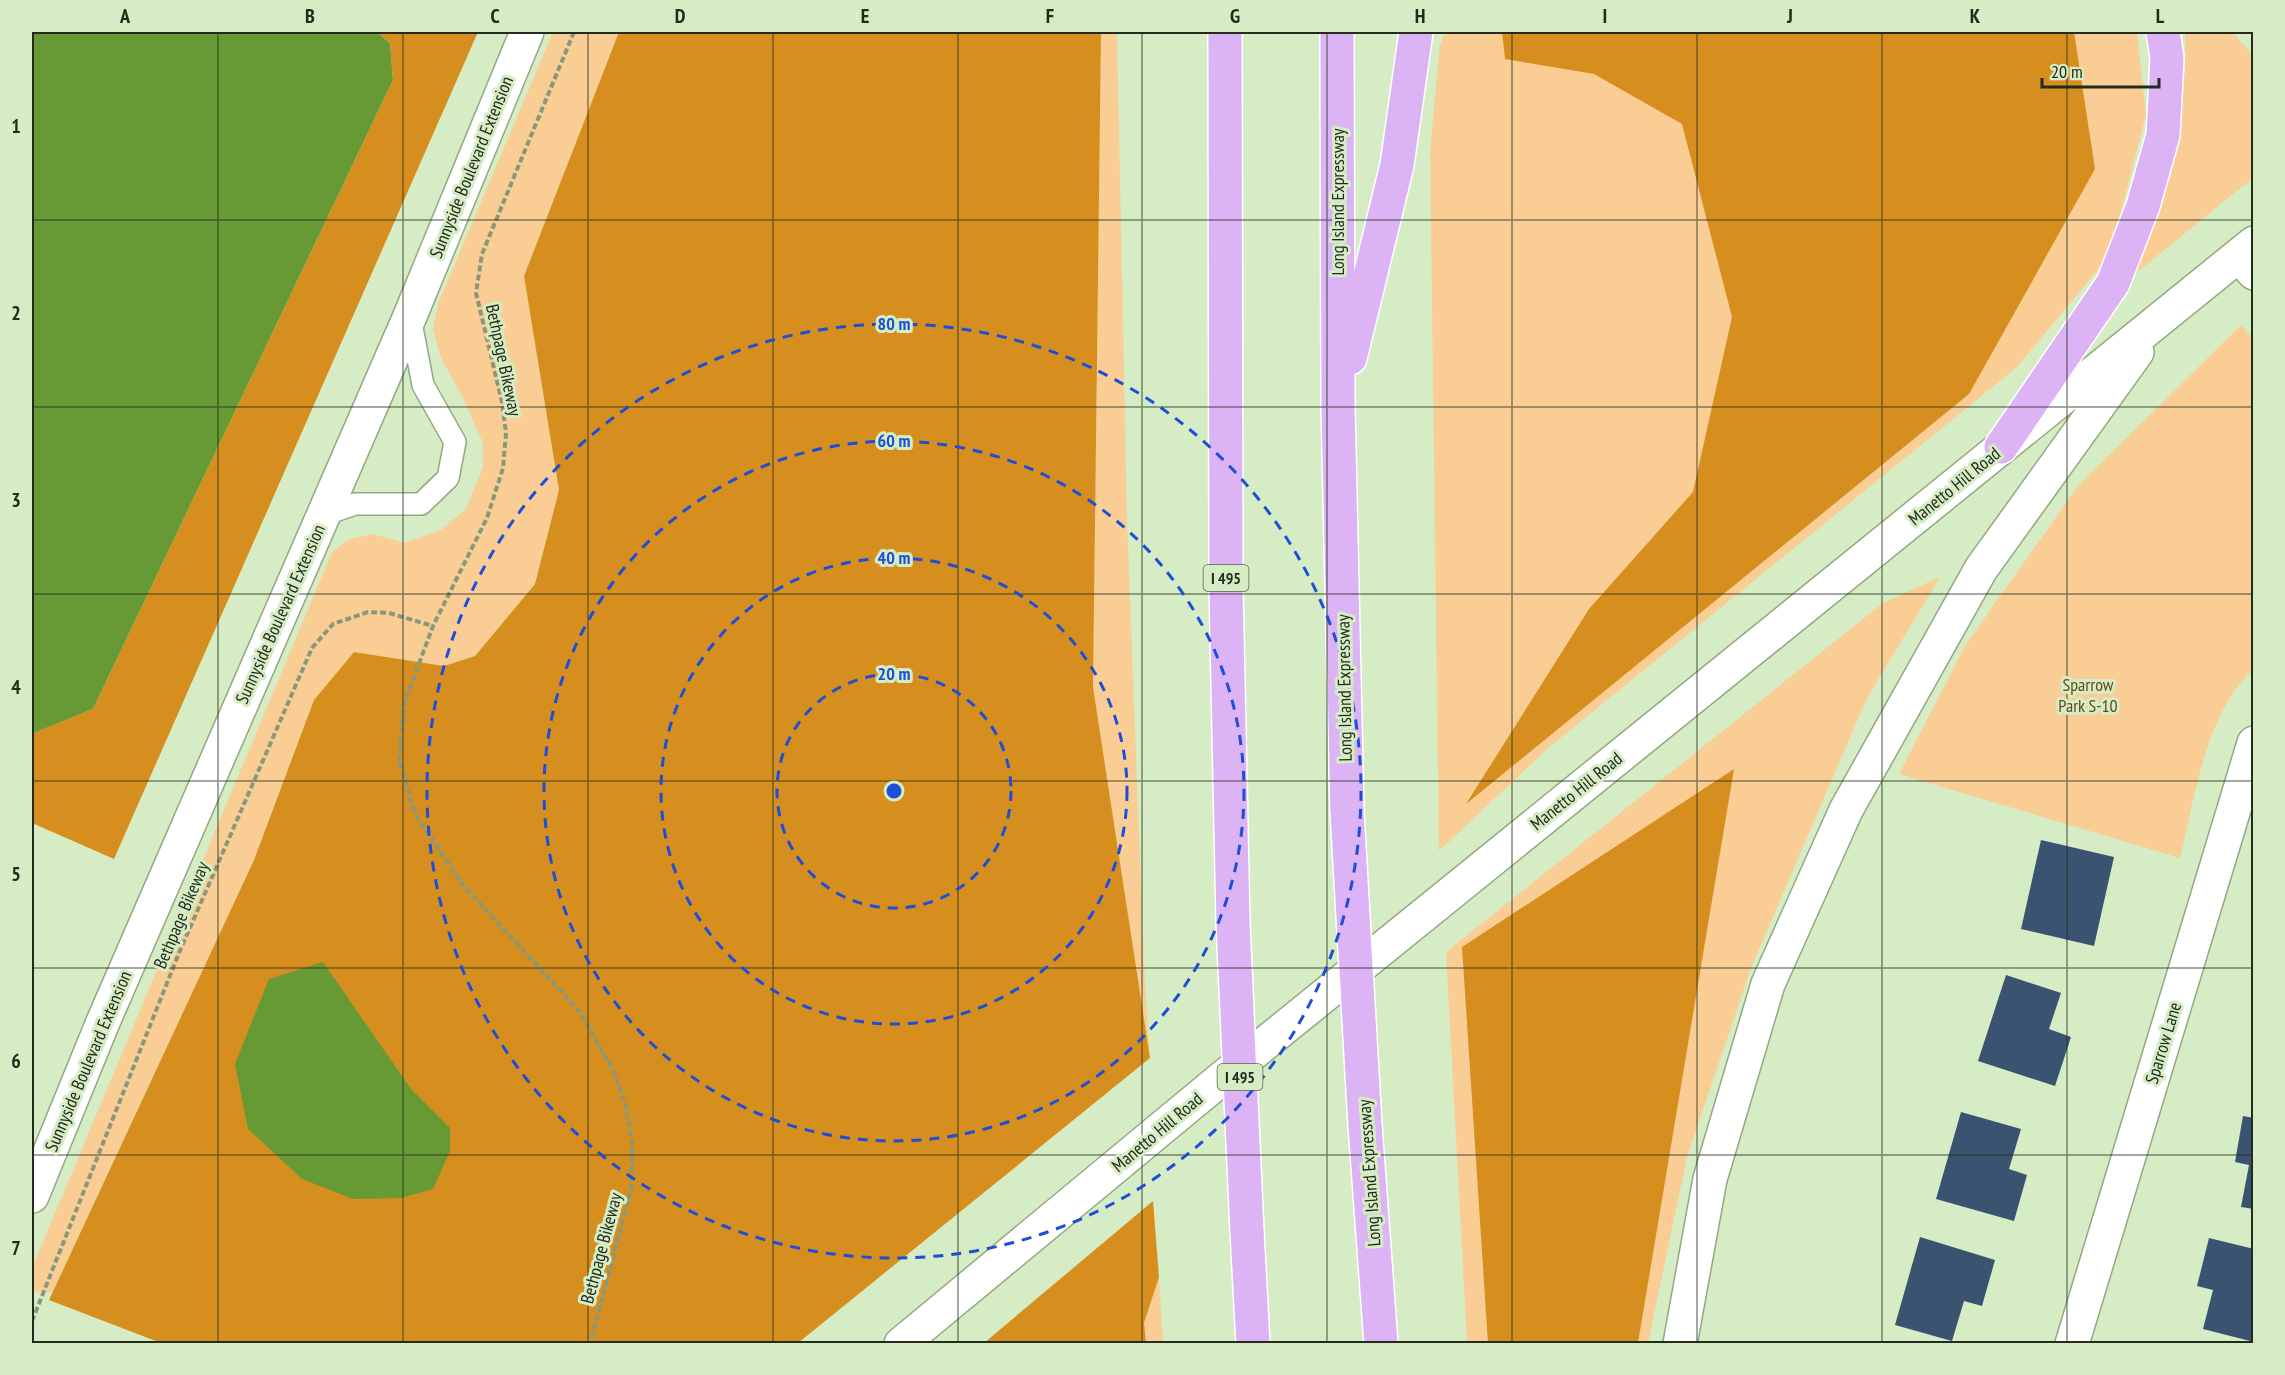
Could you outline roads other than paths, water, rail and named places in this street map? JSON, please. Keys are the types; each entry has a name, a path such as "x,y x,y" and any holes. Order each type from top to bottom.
{"highway":[{"name":"I 495","path":"1225,32 1226,575 1233,923 1253,1344"},
{"name":"Long Island Expressway","path":"1336,32 1338,406 1347,811 1365,1125 1381,1344"},
{"path":"1338,406 1397,165 1416,32"},
{"path":"2001,447 2113,283 2142,206 2163,135 2167,58 2163,32"}],"main road":[{"name":"Sunnyside Boulevard Extension","path":"32,1196 103,1022 410,316 527,32"},
{"name":"Manetto Hill Road","path":"901,1344 1221,1079 2162,317 2249,257"},
{"path":"1680,1344 1710,1179 1768,984 1846,810 1981,569 2162,317"},
{"name":"Sparrow Lane","path":"2072,1344 2253,743"}],"lane":[{"path":"323,515 355,504 421,504 448,478 455,442 423,385 410,316"}],"park label":[{"name":"Sparrow Park S-10","path":"2088,694"}]}
